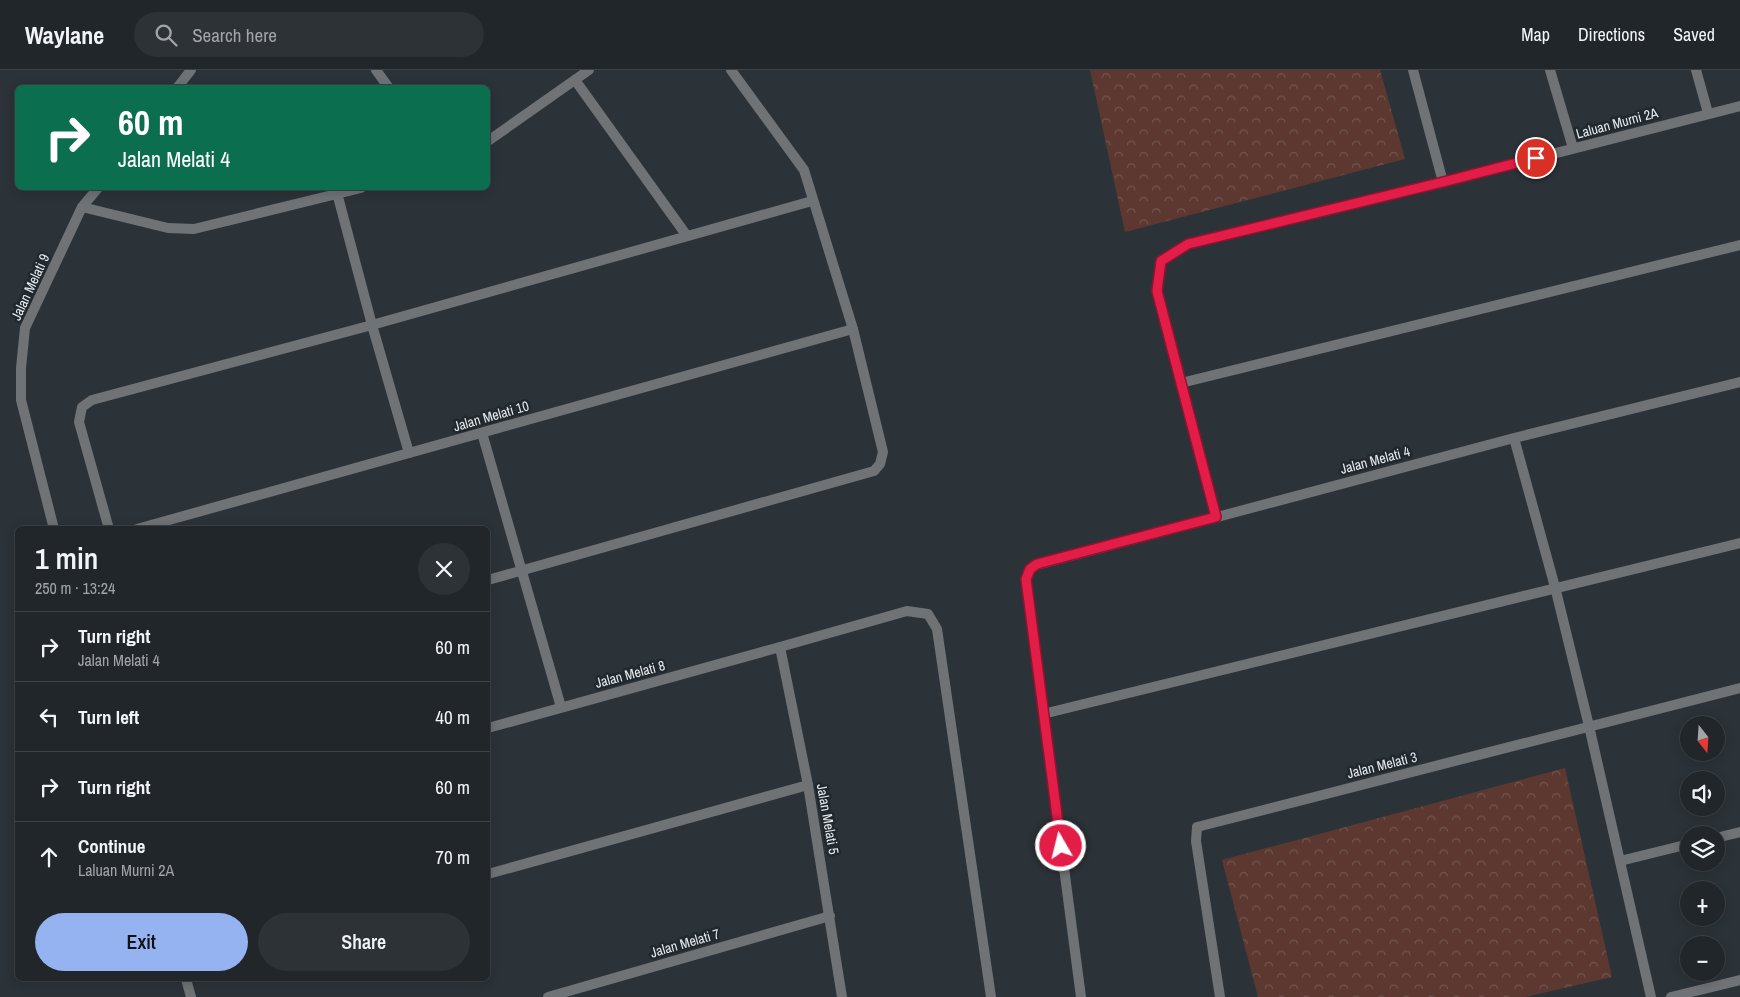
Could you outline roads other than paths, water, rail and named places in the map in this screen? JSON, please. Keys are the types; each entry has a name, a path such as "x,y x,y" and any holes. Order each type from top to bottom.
{"street":[{"path":"179,85 191,70"},
{"path":"376,70 387,85"},
{"path":"490,140 589,70"},
{"path":"490,579 874,471 880,464 882,452 853,328 812,201 804,170 731,70"},
{"path":"1413,70 1443,182"},
{"path":"1550,70 1573,148"},
{"path":"1696,70 1708,113"},
{"path":"575,80 687,236"},
{"name":"Laluan Murni 2A","path":"1181,383 1157,291 1161,261 1188,244 1443,182 1740,106"},
{"name":"Jalan Melati 9","path":"53,526 21,400 21,368 25,328 82,207 96,190"},
{"path":"82,207 168,228 194,229 351,190"},
{"path":"337,193 409,453"},
{"path":"109,526 79,422 82,407 92,400 372,325 812,201"},
{"path":"1216,517 1181,383 1740,245"},
{"name":"Jalan Melati 10","path":"148,526 853,328"},
{"name":"Jalan Melati 4","path":"1043,714 1026,579 1030,569 1037,564 1514,438 1740,382"},
{"path":"482,433 561,707"},
{"path":"1514,438 1556,587 1651,997"},
{"path":"1081,997 1043,714 1740,542"},
{"name":"Jalan Melati 8","path":"490,727 907,612 928,614 937,629 991,997"},
{"name":"Jalan Melati 5","path":"780,647 808,785 842,997"},
{"name":"Jalan Melati 3","path":"1220,997 1196,841 1198,827 1740,688"},
{"path":"490,873 808,785"},
{"path":"1725,836 1740,832"},
{"path":"1620,861 1680,846"},
{"name":"Jalan Melati 7","path":"548,997 830,916"},
{"path":"1671,997 1740,980"},
{"path":"187,981 192,997"}]}
